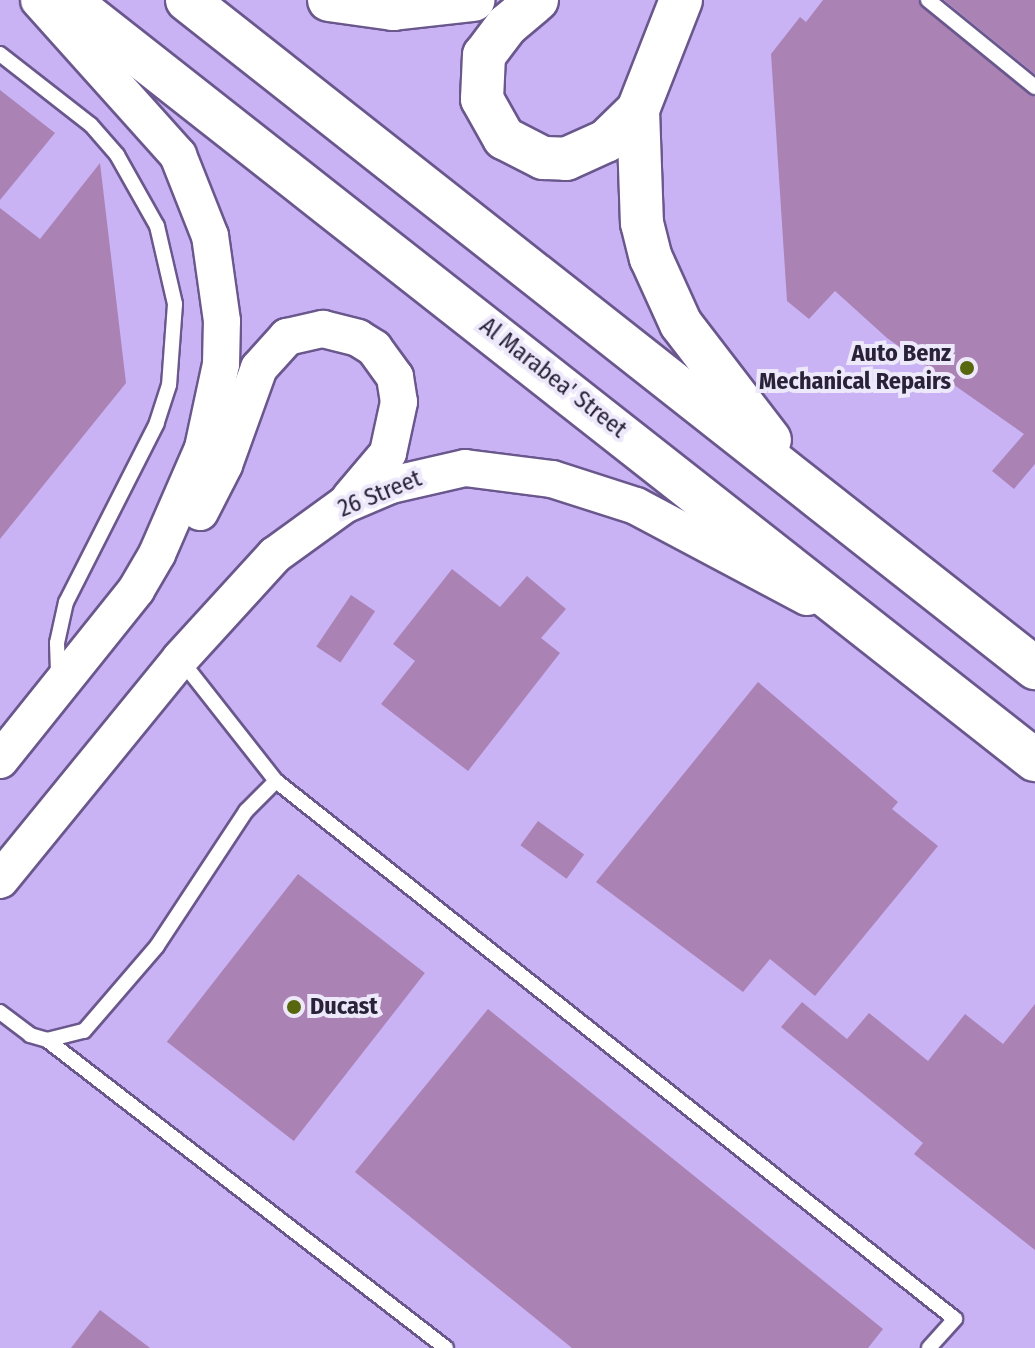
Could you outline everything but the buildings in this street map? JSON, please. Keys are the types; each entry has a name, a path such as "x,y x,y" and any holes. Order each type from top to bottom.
{"main road":[{"name":"Al Marabea' Street","path":"68,0 886,639 1035,760"},
{"path":"187,0 1035,668"},
{"path":"329,0 393,9 473,0"},
{"path":"537,0 507,25 484,55 482,99 504,138 543,158 566,159 606,141 638,110"},
{"path":"681,0 638,110 642,223 664,291 702,353 812,493"}],"street":[{"path":"39,0 178,155 206,222 219,278 222,335 215,406 176,516 136,590"},
{"path":"0,760 136,590 181,542 206,503 259,368 273,346 304,331 323,329 358,338 380,354 395,377 399,402 388,453 344,505"},
{"name":"26 Street","path":"0,880 180,659 275,555 344,505 415,477 465,468 552,479 636,506 886,639"}],"lane":[{"path":"928,0 1035,87"},
{"path":"0,54 91,125 117,155 157,226 175,304 171,371 157,423 66,602 57,643 59,686"},
{"path":"180,659 276,781 955,1319 929,1348"},
{"path":"47,1040 84,1031 157,946 246,811 276,781"},
{"path":"0,1012 30,1035 47,1040 446,1348"}],"shaded area":[{"path":"0,0 1035,0 1035,1348 0,1348"}],"place":[{"name":"Auto Benz Mechanical Repairs","path":"967,368"},
{"name":"Ducast","path":"294,1007"}]}
